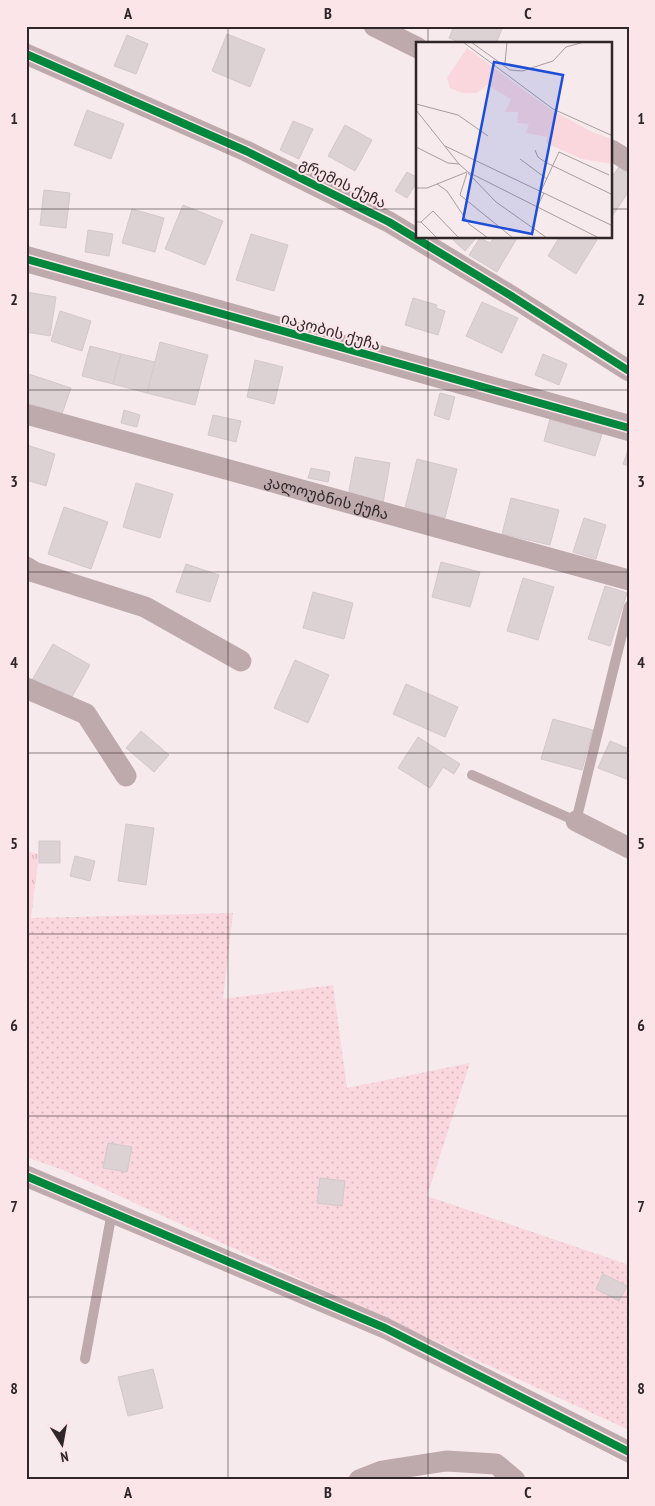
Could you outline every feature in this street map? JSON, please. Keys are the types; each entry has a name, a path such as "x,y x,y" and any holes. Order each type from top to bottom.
{"street":[{"path":"374,26 416,47"},
{"name":"გრემის ქუჩა","path":"26,54 246,151 389,222 416,238"},
{"path":"612,151 629,161"},
{"name":"გრემის ქუჩა","path":"417,239 629,371"},
{"name":"იაკობის ქუჩა","path":"26,259 629,428"},
{"name":"კალოუბნის ქუჩა","path":"26,414 629,580"},
{"path":"26,567 34,572 145,607 241,660"},
{"path":"26,688 86,714 126,776"},
{"path":"576,821 629,848"},
{"path":"26,1176 385,1328 629,1452"},
{"path":"359,1480 382,1470 446,1461 496,1464 515,1480"}],"lane":[{"path":"472,775 576,821 629,606"},
{"path":"85,1359 112,1212"}],"green space":[{"path":"26,851 39,854 26,958"},
{"path":"233,913 223,999 333,985 347,1088 470,1063 427,1196 629,1265 629,1430 63,1170 26,1157 26,958 31,918"}],"building":[{"path":"454,26 503,26 497,42 460,42 449,38"},
{"path":"227,34 265,49 250,87 212,71"},
{"path":"127,35 148,44 136,74 114,66"},
{"path":"87,110 124,124 111,159 74,145"},
{"path":"293,121 313,129 299,159 280,150"},
{"path":"345,125 372,140 355,171 328,156"},
{"path":"619,167 629,174 629,191 613,215 612,214 612,177"},
{"path":"407,172 416,177 416,183 407,198 395,191"},
{"path":"44,190 70,193 66,228 40,225"},
{"path":"183,205 223,221 205,265 165,249"},
{"path":"132,209 164,218 155,252 122,243"},
{"path":"88,230 113,234 109,256 85,252"},
{"path":"251,234 288,245 274,291 236,280"},
{"path":"454,239 475,239 465,251"},
{"path":"479,239 490,243 493,239 516,239 497,272 469,255"},
{"path":"558,239 597,240 576,274 548,256"},
{"path":"26,292 56,297 50,336 26,332"},
{"path":"413,298 437,305 436,308 445,311 438,335 405,325"},
{"path":"482,302 518,318 502,353 466,336"},
{"path":"60,311 91,321 82,351 51,341"},
{"path":"160,342 208,355 195,405 147,393"},
{"path":"90,346 121,354 113,384 82,376"},
{"path":"121,354 155,362 147,393 113,384"},
{"path":"543,354 567,364 559,385 535,375"},
{"path":"255,360 283,367 274,404 247,397"},
{"path":"26,373 71,388 62,414 26,402"},
{"path":"440,393 455,397 449,420 434,415"},
{"path":"124,410 140,415 137,427 121,423"},
{"path":"213,415 241,421 236,442 208,435"},
{"path":"550,419 602,434 595,456 544,441"},
{"path":"27,445 55,454 46,486 26,480"},
{"path":"629,447 629,466 623,464"},
{"path":"355,457 390,463 383,503 348,497"},
{"path":"417,459 457,469 445,518 405,508"},
{"path":"311,468 330,472 328,482 308,478"},
{"path":"136,483 173,494 160,538 123,527"},
{"path":"511,498 559,510 550,545 502,534"},
{"path":"64,507 108,522 91,569 48,554"},
{"path":"584,518 606,525 596,559 573,552"},
{"path":"441,562 480,572 470,607 432,597"},
{"path":"186,564 219,575 210,602 176,592"},
{"path":"523,578 554,587 538,640 507,631"},
{"path":"605,586 627,593 610,646 588,639"},
{"path":"313,592 353,603 344,639 303,628"},
{"path":"53,644 90,665 69,702 32,680"},
{"path":"295,660 329,675 308,723 274,708"},
{"path":"406,684 458,707 445,737 393,714"},
{"path":"553,719 593,730 582,770 541,759"},
{"path":"141,731 169,755 154,772 126,748"},
{"path":"418,737 460,764 454,774 443,767 430,788 398,768"},
{"path":"610,741 629,749 629,780 598,768"},
{"path":"126,824 154,828 146,885 118,881"},
{"path":"39,841 60,841 60,863 39,863"},
{"path":"75,856 95,861 90,881 70,876"},
{"path":"108,1143 132,1147 127,1172 103,1168"},
{"path":"320,1178 345,1181 342,1206 317,1203"},
{"path":"603,1274 627,1286 619,1301 596,1289"},
{"path":"153,1369 163,1408 128,1416 118,1377"}],"cycle path":[{"path":"26,54 246,151 389,222 416,238"},
{"path":"417,239 629,371"},
{"path":"26,259 629,428"},
{"path":"26,1176 385,1328 629,1452"}]}
